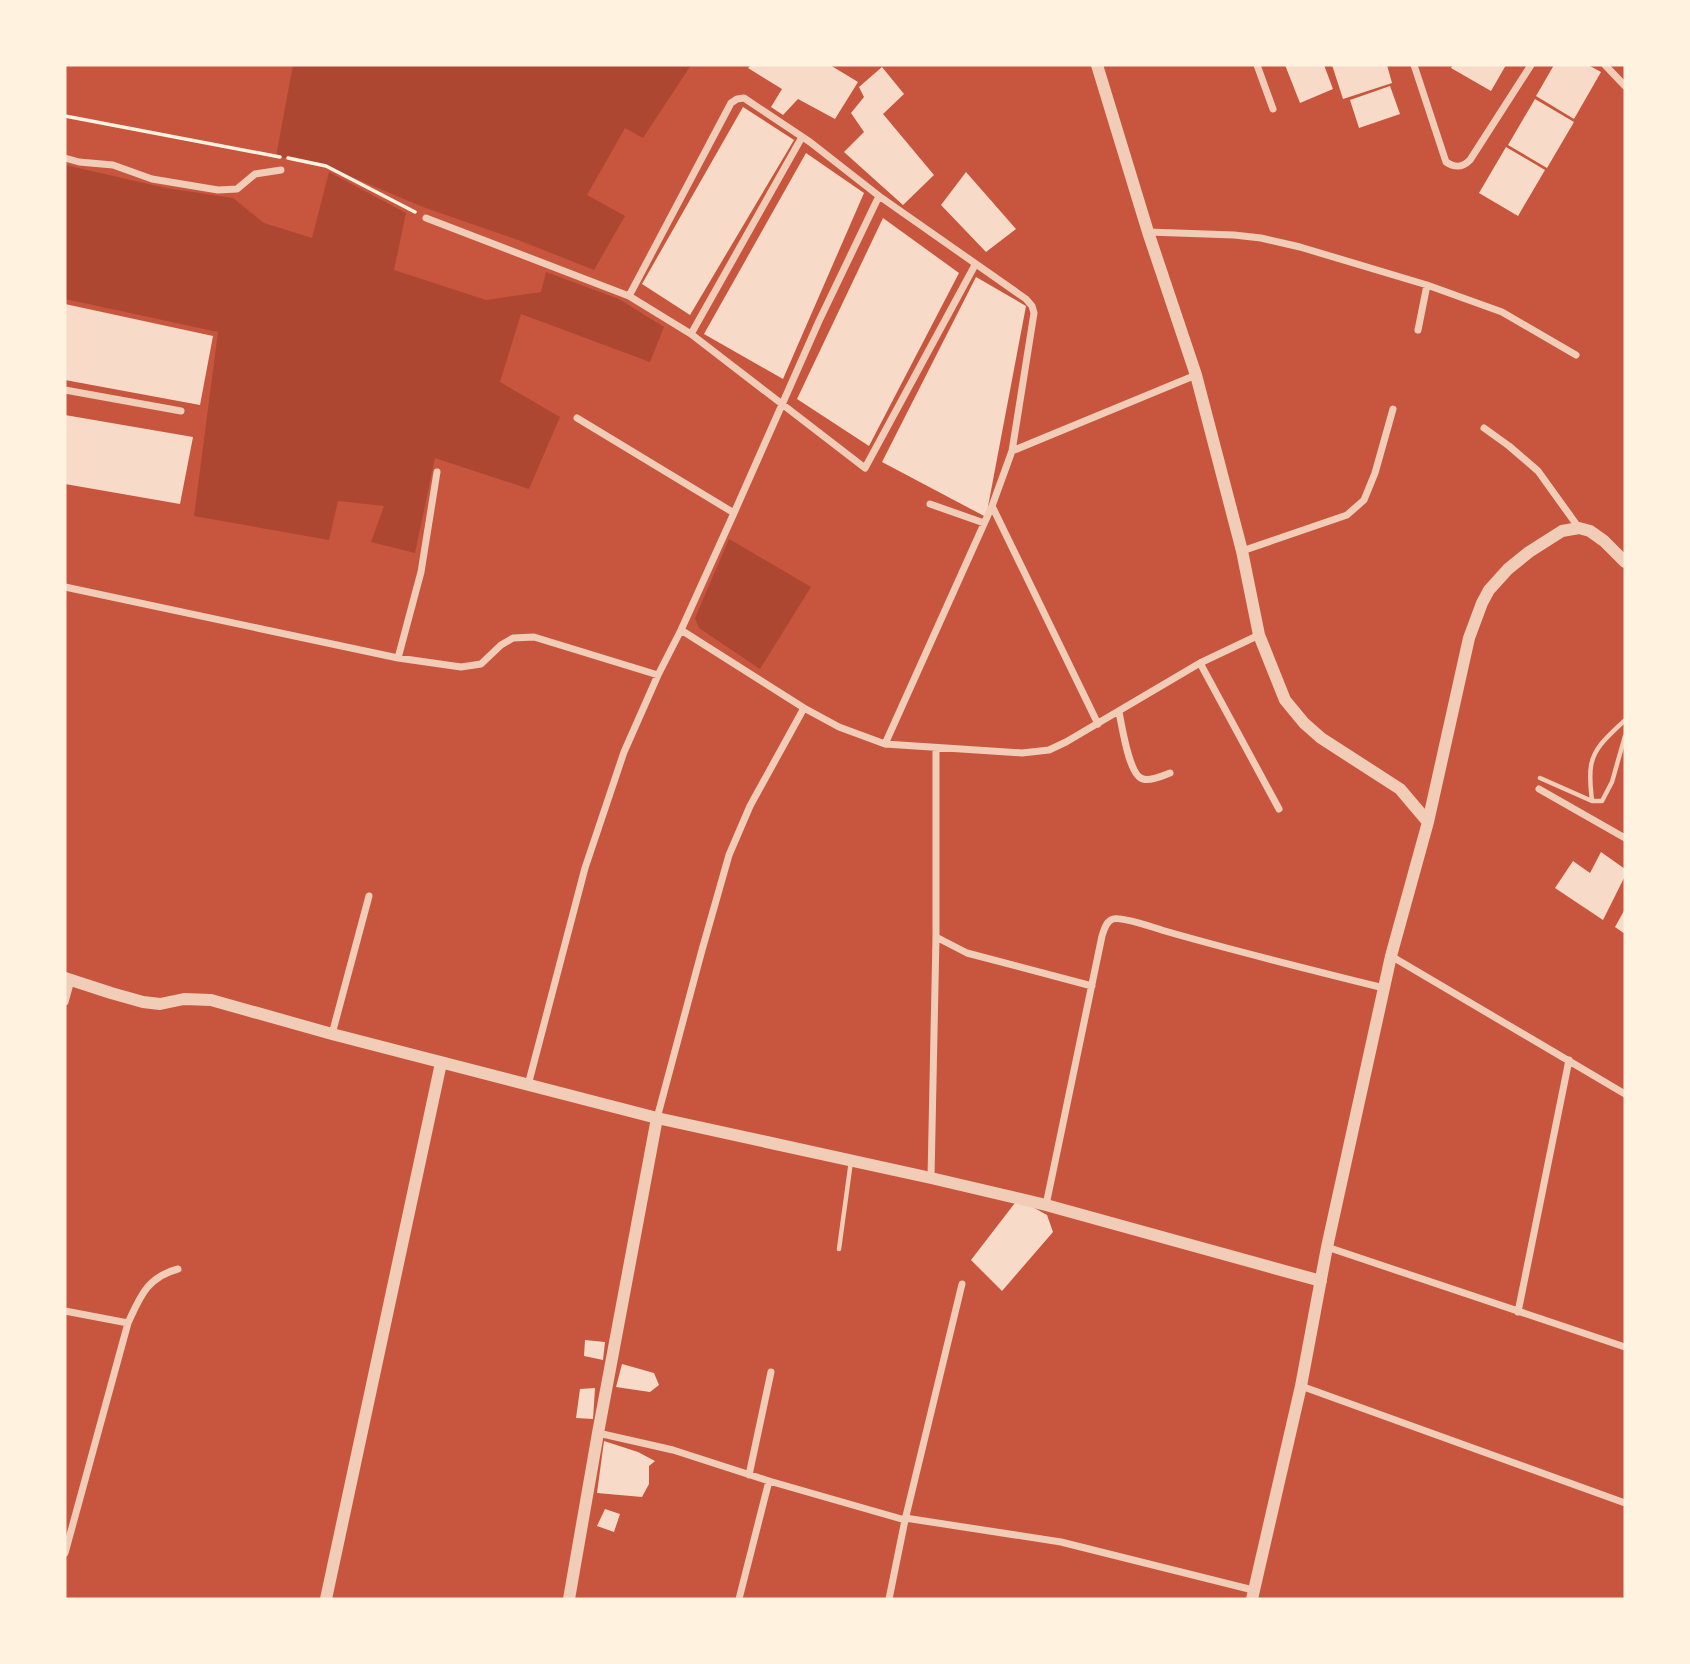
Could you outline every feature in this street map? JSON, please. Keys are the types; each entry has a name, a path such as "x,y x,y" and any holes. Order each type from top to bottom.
{"street":[{"path":"1097,65 1148,232 1196,375 1242,551 1259,635 1285,700 1321,738 1400,789 1428,822"},
{"path":"1257,65 1273,109"},
{"path":"1414,65 1446,162 1456,167 1470,160 1531,65"},
{"path":"1605,65 1625,86"},
{"path":"629,296 731,103 744,98 802,136 879,196 1026,299 1032,306 1034,313 1013,451 992,506 885,744"},
{"path":"691,334 802,136"},
{"path":"65,158 113,165 152,179 218,190 237,189 255,174 281,170"},
{"path":"528,1086 585,867 624,752 819,321 879,196"},
{"path":"426,218 629,296 691,334 865,468 975,265"},
{"path":"1148,232 1234,235 1300,247 1427,285 1503,312 1576,355"},
{"path":"1418,330 1427,285"},
{"path":"1013,451 1196,375"},
{"path":"65,390 181,411"},
{"path":"1242,551 1347,515 1364,500 1375,473 1393,409"},
{"path":"577,418 734,513"},
{"path":"1484,428 1538,471 1579,528"},
{"path":"398,658 421,572 437,472"},
{"path":"930,504 984,523"},
{"path":"992,506 1098,724"},
{"path":"598,1433 673,1450 769,1481 905,1519 1061,1542 1252,1595 1301,1386 1327,1247 1391,956 1428,822 1469,638 1489,590 1508,569 1529,552 1562,531 1579,528 1590,531 1625,562"},
{"path":"65,587 398,658 461,667 481,664 501,645 513,638 534,637 658,675"},
{"path":"681,630 804,708 839,727 885,744 1022,753 1049,750 1200,663 1259,635"},
{"path":"1200,663 1279,808"},
{"path":"569,1599 657,1118 729,855 750,806 804,708"},
{"path":"1119,712 1132,770 1138,778 1147,780 1170,773"},
{"path":"931,1178 936,937 936,749"},
{"path":"1539,789 1625,838"},
{"path":"331,1034 369,896"},
{"path":"1046,1205 1102,936 1108,922 1115,918 1384,988"},
{"path":"936,937 967,953 1092,986"},
{"path":"1391,956 1625,1094"},
{"path":"65,1002 68,979 143,1002 160,1004 184,999 211,1000 331,1034 657,1118 1046,1205 1321,1281"},
{"path":"1518,1312 1569,1060"},
{"path":"326,1599 441,1063"},
{"path":"1327,1247 1625,1347"},
{"path":"65,1553 128,1323 140,1296 155,1278 177,1269"},
{"path":"888,1599 962,1284"},
{"path":"65,1311 128,1323"},
{"path":"749,1475 771,1371"},
{"path":"1301,1386 1625,1503"},
{"path":"739,1599 769,1481"}],"lane":[{"path":"1540,778 1592,802 1602,801 1612,782 1625,735 1625,721"},
{"path":"1592,802 1591,765 1595,754 1603,741 1625,721"},
{"path":"1547,793 1552,784"},
{"path":"839,1249 852,1161"}],"path":[{"path":"65,116 326,166 426,218"}],"shaded area":[{"path":"293,65 691,65 643,138 625,128 587,195 625,216 594,270 423,207 326,166 276,156"},
{"path":"65,165 166,188 233,198 264,223 312,238 329,172 406,213 394,270 486,300 541,292 546,272 619,299 664,327 650,362 521,314 500,382 560,417 529,489 435,458 415,553 371,542 384,506 338,501 329,540 194,516 218,332 65,299"},
{"path":"729,539 811,587 760,669 699,628 695,618"}],"building":[{"path":"751,65 830,65 858,82 835,119 798,99 783,115 771,107 782,89 748,68"},
{"path":"1285,65 1324,65 1333,89 1300,103"},
{"path":"1332,65 1387,65 1392,83 1343,99"},
{"path":"1453,65 1506,65 1491,91 1451,68"},
{"path":"1554,65 1588,65 1601,72 1574,119 1536,96"},
{"path":"882,67 904,94 883,114 934,175 903,205 844,152 864,132 851,113 864,97 859,87"},
{"path":"1390,86 1400,114 1359,128 1350,100"},
{"path":"1535,99 1574,122 1547,168 1508,145"},
{"path":"743,107 794,140 690,315 642,284"},
{"path":"1506,147 1545,170 1518,216 1479,193"},
{"path":"806,153 864,193 783,379 704,334"},
{"path":"966,172 1016,229 986,252 941,205"},
{"path":"883,218 959,273 869,446 797,399"},
{"path":"976,277 1026,306 986,517 882,462"},
{"path":"65,304 213,336 200,405 65,380"},
{"path":"65,415 193,437 180,504 65,484"},
{"path":"1601,852 1625,869 1625,876 1603,920 1555,888 1573,861 1590,873"},
{"path":"1625,909 1625,934 1615,927"},
{"path":"1018,1199 1047,1215 1053,1232 1002,1291 971,1260"},
{"path":"585,1340 605,1342 603,1360 584,1356"},
{"path":"622,1364 654,1373 659,1385 650,1392 616,1387"},
{"path":"595,1388 593,1419 576,1418 580,1389"},
{"path":"604,1441 638,1452 655,1461 649,1466 649,1484 642,1497 597,1493"},
{"path":"605,1509 620,1514 614,1532 597,1526"}]}
